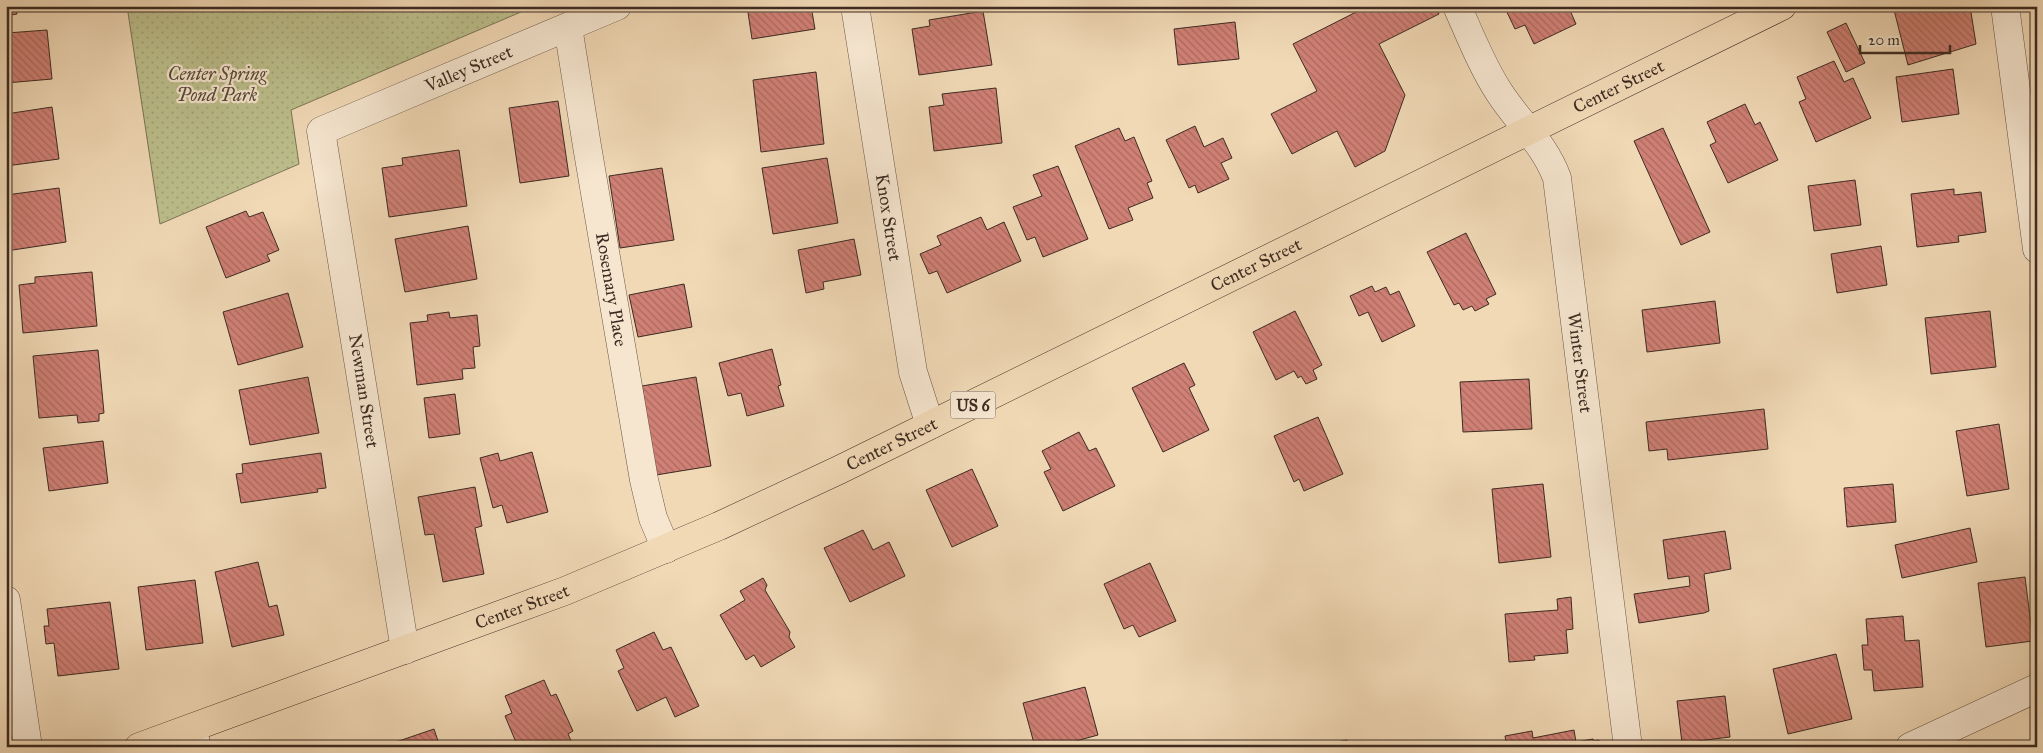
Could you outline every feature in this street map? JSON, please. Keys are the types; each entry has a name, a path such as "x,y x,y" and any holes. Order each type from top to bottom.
{"main road":[{"name":"Center Street","path":"139,747 195,737 405,650 547,598 666,549 782,497 1782,6"}],"street":[{"name":"Valley Street","path":"321,131 617,6"},
{"name":"Knox Street","path":"855,6 913,372 930,425"},
{"name":"Winter Street","path":"1456,6 1498,90 1512,112 1542,146 1557,178 1628,747"},
{"path":"2004,6 2037,249"},
{"name":"Rosemary Place","path":"568,27 644,480 653,518 666,549"},
{"name":"Newman Street","path":"321,131 405,650"},
{"path":"6,600 28,747"},
{"path":"1910,747 2037,688"}],"green space":[{"name":"Center Spring Pond Park","path":"127,6 535,6 291,110 299,164 160,224"}],"building":[{"path":"6,6 16,6 17,14 6,16"},
{"path":"747,6 811,6 815,29 752,39"},
{"path":"1368,6 1435,6 1439,14 1379,44 1405,95 1385,151 1355,167 1337,131 1292,154 1271,114 1317,91 1293,44"},
{"path":"1504,6 1568,6 1576,24 1534,44 1525,25 1515,29"},
{"path":"1893,6 1970,6 1976,44 1908,65"},
{"path":"983,11 992,65 919,75 912,29 930,26 929,20"},
{"path":"1235,22 1239,59 1178,65 1174,29"},
{"path":"1846,23 1865,63 1846,72 1827,32"},
{"path":"47,30 52,79 6,83 7,33"},
{"path":"1834,61 1844,82 1853,78 1871,118 1816,142 1799,102 1806,99 1797,77"},
{"path":"1953,69 1959,114 1902,122 1896,77"},
{"path":"816,72 824,144 761,152 753,80"},
{"path":"996,88 1002,143 934,151 929,107 944,105 942,94"},
{"path":"558,101 569,176 520,183 509,108"},
{"path":"1745,104 1755,125 1760,122 1778,160 1728,183 1710,145 1716,142 1707,122"},
{"path":"52,107 59,159 6,166 6,114"},
{"path":"1195,126 1204,147 1223,138 1232,158 1221,163 1229,179 1198,193 1195,185 1189,188 1166,140"},
{"path":"1119,128 1125,141 1134,137 1152,181 1147,183 1153,198 1128,208 1133,220 1109,229 1075,146"},
{"path":"1663,128 1710,232 1681,245 1634,141"},
{"path":"459,150 467,206 389,217 382,168 403,165 402,158"},
{"path":"827,158 838,223 773,234 762,168"},
{"path":"1058,166 1088,239 1043,257 1035,237 1027,240 1013,207 1042,196 1033,175"},
{"path":"662,168 674,240 620,248 609,176"},
{"path":"1855,180 1861,225 1814,231 1808,186"},
{"path":"59,188 66,242 6,251 6,195"},
{"path":"1954,189 1954,195 1981,192 1986,232 1958,236 1959,242 1917,247 1911,194"},
{"path":"246,211 249,217 263,212 279,250 267,255 270,261 226,278 206,227"},
{"path":"981,217 987,230 1004,222 1021,261 947,293 937,271 929,274 920,254 941,245 937,236"},
{"path":"468,226 477,279 405,292 395,239"},
{"path":"1466,233 1496,294 1486,299 1489,304 1475,311 1472,306 1463,310 1459,303 1454,305 1427,252"},
{"path":"854,239 861,275 823,282 824,289 806,293 798,250"},
{"path":"1881,246 1887,285 1837,293 1831,254"},
{"path":"92,272 97,326 23,333 19,285 35,283 35,277"},
{"path":"684,284 692,327 638,337 629,295"},
{"path":"1372,286 1375,292 1386,287 1390,295 1399,291 1415,326 1382,342 1368,312 1359,316 1350,296"},
{"path":"288,293 303,347 238,365 223,312"},
{"path":"1715,301 1720,343 1647,352 1642,310"},
{"path":"1295,311 1322,365 1313,370 1317,379 1306,384 1301,376 1298,378 1294,371 1276,380 1253,332"},
{"path":"1990,311 1996,367 1931,374 1925,318"},
{"path":"449,312 450,318 477,315 480,346 473,347 475,368 462,369 463,379 417,385 410,323 428,321 427,315"},
{"path":"772,349 781,385 778,386 784,406 747,416 741,393 728,396 719,363"},
{"path":"98,350 104,413 99,414 99,421 78,423 77,415 39,418 33,356"},
{"path":"1184,363 1195,385 1189,388 1209,430 1163,452 1132,388"},
{"path":"308,377 319,433 250,445 239,390"},
{"path":"696,377 711,466 656,475 642,386"},
{"path":"1529,379 1532,429 1463,432 1460,382"},
{"path":"455,394 460,434 429,438 424,398"},
{"path":"1764,409 1768,449 1668,460 1667,449 1649,451 1646,422"},
{"path":"1318,417 1343,474 1304,491 1299,479 1294,482 1274,436"},
{"path":"1999,424 2009,489 1967,496 1956,431"},
{"path":"1079,432 1089,451 1096,448 1115,486 1063,511 1044,472 1051,469 1042,451"},
{"path":"103,441 108,483 49,491 43,448"},
{"path":"532,452 548,512 507,523 502,505 493,508 480,458 498,453 500,461"},
{"path":"321,453 326,488 317,489 318,492 241,503 236,474 243,473 242,464"},
{"path":"972,469 998,526 952,547 926,490"},
{"path":"1543,484 1551,557 1499,563 1492,489"},
{"path":"1893,484 1896,522 1847,527 1844,488"},
{"path":"475,487 482,526 475,528 484,574 443,582 434,534 425,535 418,497"},
{"path":"1970,528 1977,562 1902,578 1895,545"},
{"path":"863,530 873,550 889,542 905,576 850,602 824,548"},
{"path":"1725,531 1731,569 1704,574 1709,611 1639,623 1634,594 1690,586 1689,576 1668,579 1663,540"},
{"path":"258,562 269,607 277,605 284,635 232,647 215,572"},
{"path":"1150,563 1176,621 1139,637 1133,625 1124,629 1104,584"},
{"path":"2025,577 2033,641 1986,647 1978,583"},
{"path":"763,578 767,585 765,590 790,632 789,637 795,647 761,667 754,655 746,660 720,615 745,600 740,591"},
{"path":"195,580 203,643 146,650 138,587"},
{"path":"1571,597 1573,629 1566,630 1568,653 1534,656 1535,660 1509,662 1505,614 1558,610 1557,599"},
{"path":"110,602 119,669 58,676 54,643 46,644 44,626 49,626 47,609"},
{"path":"1903,616 1905,641 1919,640 1923,687 1874,691 1872,670 1864,670 1862,645 1868,645 1866,619"},
{"path":"654,632 663,650 671,647 699,706 675,717 666,697 637,711 618,671 624,668 616,650"},
{"path":"1836,654 1852,719 1788,734 1773,669"},
{"path":"544,680 551,696 556,694 573,731 568,734 573,745 518,747 505,716 512,713 505,696"},
{"path":"1085,687 1098,735 1054,747 1035,747 1023,703"},
{"path":"1725,696 1730,737 1682,743 1677,701"},
{"path":"434,729 440,747 391,747 390,744"},
{"path":"1574,730 1576,742 1593,739 1594,741 1599,740 1600,747 1507,747 1505,736 1532,731 1533,738"},
{"path":"1347,740 1348,747 1309,747"}]}
